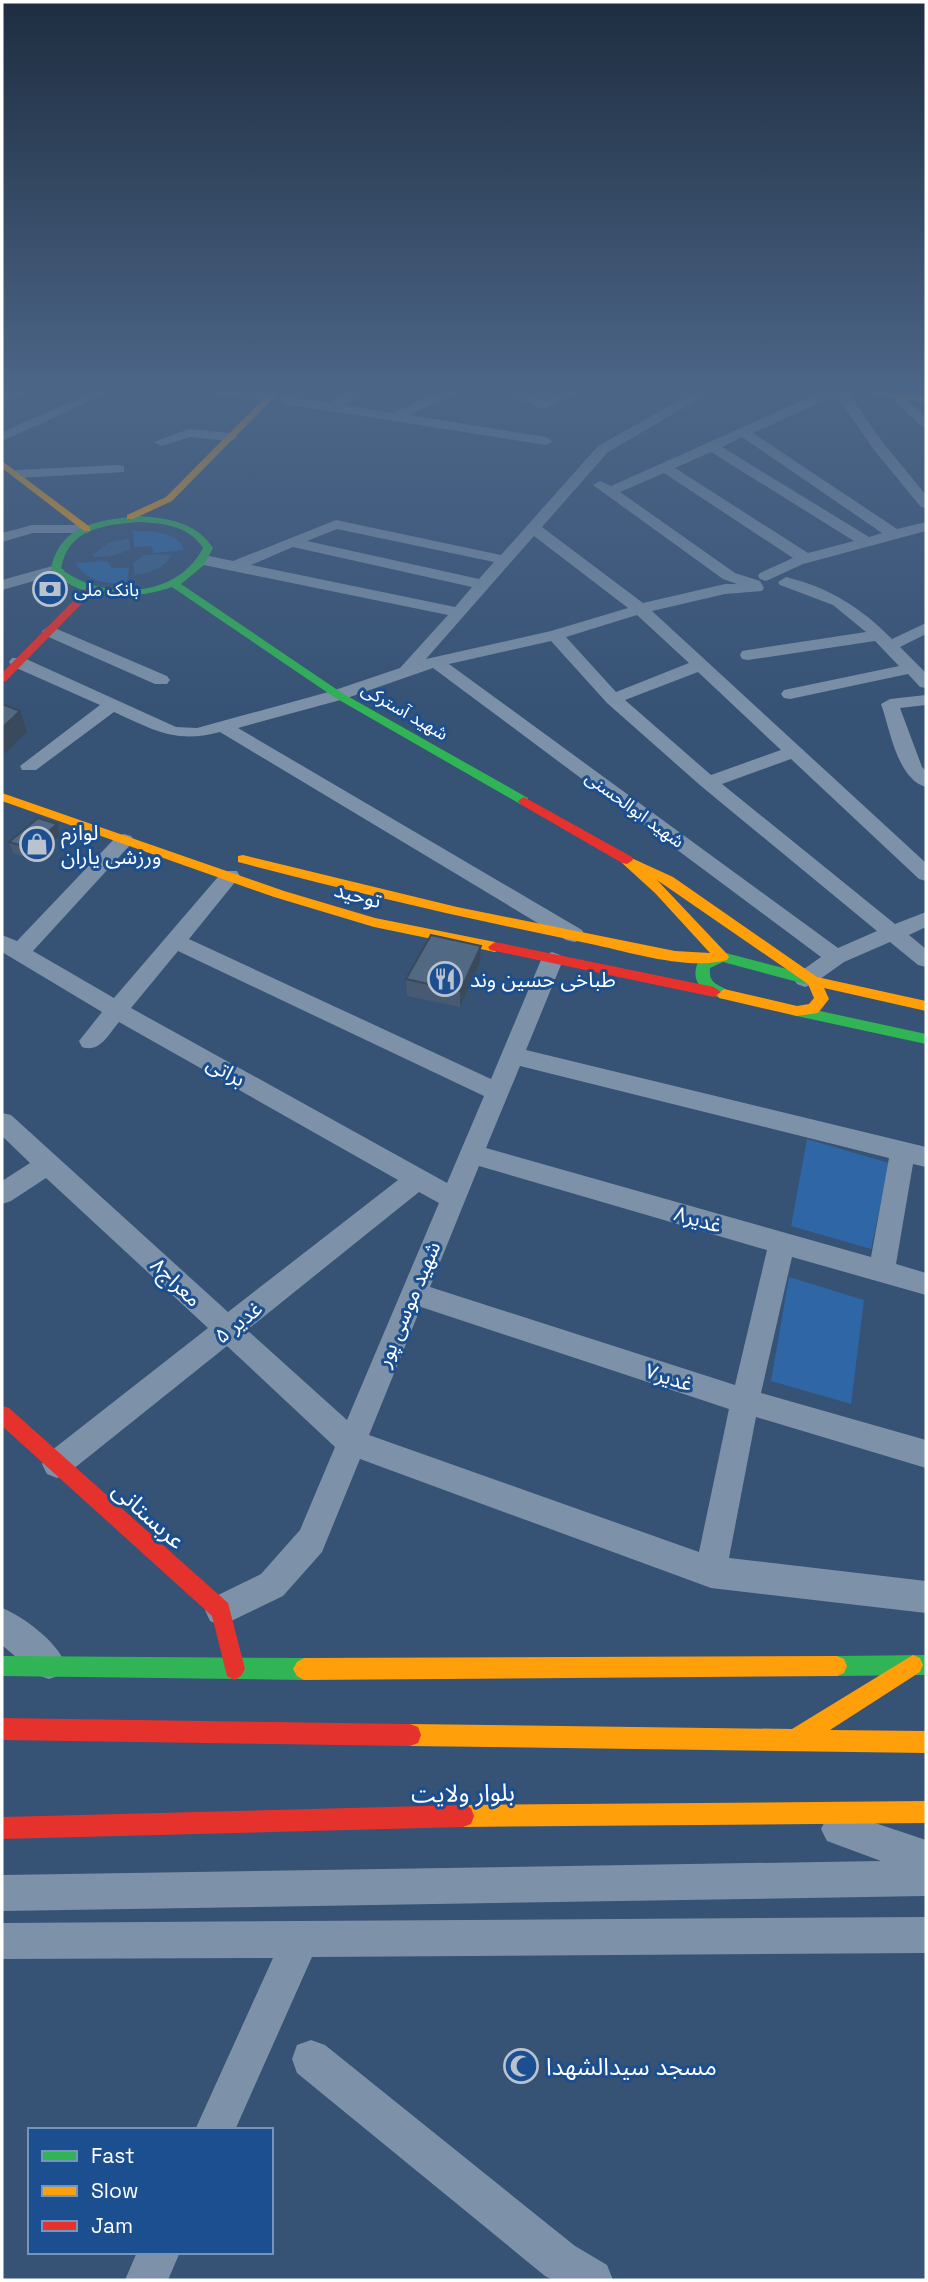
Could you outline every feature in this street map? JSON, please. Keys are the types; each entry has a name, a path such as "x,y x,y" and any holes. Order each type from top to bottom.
{"main road":[{"path":"43,496 87,529"},
{"path":"172,496 121,520 87,529 71,538 60,548 54,559 56,570 75,585 90,590 132,592 173,583 192,572 204,560 207,549 203,538 192,529 183,514 191,496"},
{"path":"121,520 156,519 192,529"},
{"name":"شهید آسترکی","path":"173,583 338,695 627,860"},
{"path":"2,679 90,590"},
{"name":"توحید","path":"2,797 308,903 374,922 797,1011"},
{"name":"توحید","path":"225,853 318,879 612,944 675,956 719,958 809,980"},
{"path":"627,860 660,890 719,958 703,965 700,973 705,984 714,992"},
{"path":"627,860 668,880 809,980 820,992 822,999 813,1009 797,1011"},
{"path":"308,903 318,879"},
{"path":"660,890 665,909 662,917"},
{"path":"612,944 650,932"},
{"path":"809,980 926,1006"},
{"path":"797,1011 926,1039"},
{"name":"عربستانی","path":"2,1414 221,1610"},
{"path":"221,1610 234,1669"},
{"path":"796,1739 920,1665 926,1648"},
{"path":"2,1665 234,1669 920,1665"},
{"path":"2,1729 926,1742"},
{"name":"بلوار ولایت","path":"2,1828 556,1814 926,1812"}],"street":[{"path":"405,672 561,496"},
{"path":"615,496 729,576 781,585 839,602 861,617 926,683"},
{"path":"709,496 802,560"},
{"path":"793,496 866,542"},
{"path":"838,496 895,535"},
{"path":"235,566 336,524 505,560"},
{"path":"18,662 173,732 197,733 338,695 435,662 555,635 640,609 759,583 802,560 926,526"},
{"path":"534,528 640,609 926,874"},
{"path":"2,538 32,529 87,529"},
{"path":"290,542 483,584"},
{"path":"204,560 458,612"},
{"path":"781,585 802,560"},
{"path":"2,585 56,570"},
{"path":"748,655 885,641 926,628"},
{"path":"50,631 161,680"},
{"path":"555,635 613,699 708,782 926,960"},
{"name":"شهید ابوالحسنی","path":"435,662 836,957"},
{"path":"613,699 700,665"},
{"path":"790,694 912,668"},
{"path":"926,700 890,704 913,769 926,781"},
{"path":"29,766 113,704"},
{"path":"224,727 574,935"},
{"path":"708,782 794,752"},
{"path":"11,947 124,840"},
{"path":"90,1041 230,876"},
{"path":"809,980 836,957 926,919"},
{"path":"175,941 497,1092"},
{"name":"براتی","path":"11,947 116,1010 452,1198"},
{"name":"شهید موسی پور","path":"221,1610 272,1586 312,1541 552,960"},
{"path":"512,1055 914,1154 882,1271"},
{"name":"معراج۸","path":"2,1122 351,1443"},
{"name":"غدیر۸","path":"471,1154 926,1284"},
{"path":"2,1194 47,1164"},
{"name":"غدیر ۵","path":"57,1464 418,1178"},
{"path":"711,1572 745,1401 782,1243"},
{"name":"غدیر۷","path":"413,1293 745,1401 926,1454"},
{"path":"351,1443 711,1572 926,1597"},
{"path":"2,1624 50,1664"},
{"path":"789,1812 926,1858"},
{"path":"2,1893 926,1878"},
{"path":"2,1941 926,1935"},
{"path":"216,2128 302,1937"},
{"path":"311,2059 569,2274"},
{"path":"146,2280 158,2254"}],"shaded area":[{"path":"133,531 170,536 181,544 184,550 154,553 151,546 134,547"},
{"path":"129,538 130,549 126,551 109,556 93,555 108,543"},
{"path":"172,554 156,569 135,575 133,563 145,555"},
{"path":"107,561 112,568 129,568 127,584 92,578 76,563"},
{"path":"807,1139 889,1163 871,1249 791,1226"},
{"path":"789,1277 864,1300 851,1404 771,1381"}],"building":[{"path":"2,704 20,711 2,728"},
{"path":"38,818 57,824 30,848 9,842"},
{"path":"431,935 481,946 460,991 406,979"}],"traffic: fast":[{"path":"139,519 168,522 196,533 208,548 200,563 188,575 173,584 136,593 99,591 84,587 56,570 58,556 74,536 98,525 139,519"},
{"path":"173,583 338,695 524,801"},
{"path":"724,994 709,988 702,976 703,965 722,957 805,979"},
{"path":"797,1011 926,1039"},
{"path":"837,1666 926,1665"},
{"path":"2,1666 304,1669"}],"traffic: slow":[{"path":"44,496 87,529"},
{"path":"130,517 171,496"},
{"path":"2,797 279,894 374,922 495,947"},
{"path":"243,859 457,912 675,956 716,958"},
{"path":"722,957 660,890 627,860 668,880 813,981 822,999 813,1009 797,1011 724,994"},
{"path":"813,981 926,1006"},
{"path":"796,1739 913,1665"},
{"path":"304,1669 837,1666"},
{"path":"410,1735 926,1742"},
{"path":"463,1816 926,1812"}],"traffic: jam":[{"path":"2,679 90,590"},
{"path":"524,801 627,860"},
{"path":"495,947 714,992"},
{"path":"2,1414 221,1610 234,1669"},
{"path":"2,1729 410,1735"},
{"path":"2,1828 463,1816"}],"place":[{"name":"بانک ملی","path":"50,589"},
{"name":"لوازم ورزشی یاران","path":"37,844"},
{"name":"طباخی حسین وند","path":"445,979"},
{"name":"مسجد سیدالشهدا","path":"521,2066"}]}
